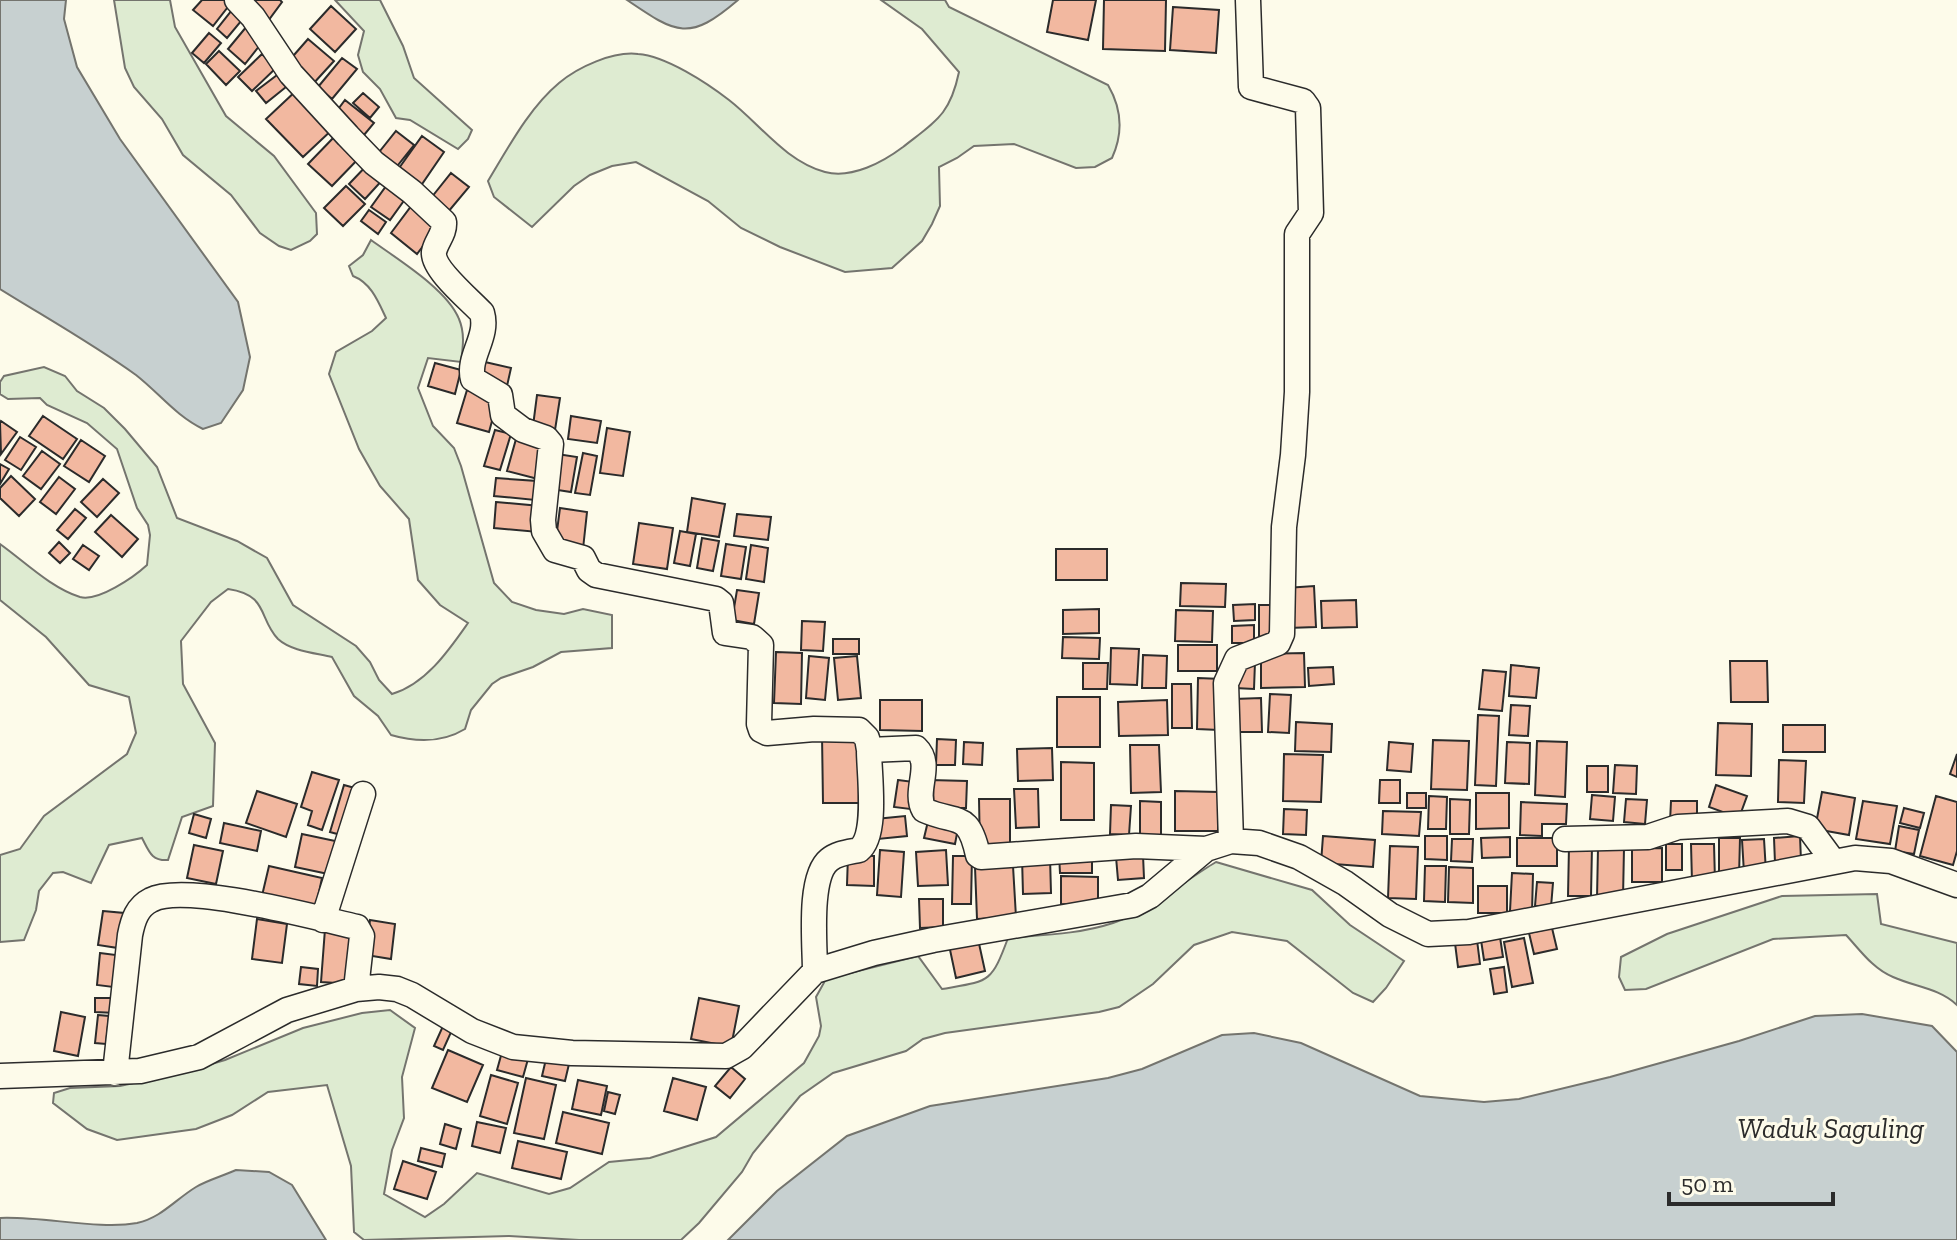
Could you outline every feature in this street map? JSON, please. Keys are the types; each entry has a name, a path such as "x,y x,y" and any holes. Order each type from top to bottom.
{"street":[{"path":"237,0 253,17 291,74 348,136 374,163 444,222 444,231 434,249 434,257 444,274 482,313 484,319 484,331 472,365 473,379 500,395 503,415 516,426 546,438 551,444 543,520 544,531 555,550 583,558 589,570 596,575 716,599 721,603 725,633 752,637 761,645 761,730 767,733 814,729 859,730 867,738 868,838 859,850 828,860 821,872 816,901 815,971"},
{"path":"1231,841 1226,683 1237,659 1278,643 1282,634 1284,527 1297,392 1297,234 1311,213 1308,108 1303,101 1251,87 1248,0"},
{"path":"869,750 916,748 923,754 920,803 924,810 962,822 971,830 981,857 1123,847 1206,849 1231,841 1259,843 1299,857 1428,934 1445,934 1855,858 1891,861 1957,885"},
{"path":"323,920 363,794"},
{"path":"1565,839 1648,837 1678,827 1788,821 1808,827 1833,861"},
{"path":"0,1076 140,1071 199,1057 287,1010 356,989 397,989 472,1031 513,1047 572,1053 726,1056 742,1047 815,971 874,953 933,940 1133,905 1150,896 1206,849"},
{"path":"115,1073 133,920 151,900 165,895 220,899 357,927 361,930 356,989"}],"green space":[{"path":"114,0 170,0 175,27 226,116 274,156 316,213 317,234 310,241 291,250 279,246 260,233 231,195 183,155 162,119 134,87 125,68"},
{"path":"335,0 380,0 403,46 414,78 472,130 458,149 410,120 396,118 380,89 363,72 358,55 364,31"},
{"path":"881,0 945,0 949,7 1108,85 1116,103 1119,122 1118,140 1112,158 1095,167 1076,168 1014,144 974,146 939,167 940,206 922,241 892,268 845,272 741,228 708,201 636,162 612,166 590,175 574,186 532,227 494,197 488,181 520,129 548,93 586,66 628,54 661,60 698,79 729,100 785,151 811,167 835,174 856,171 877,163 903,147 940,116 951,98 959,72 922,29"},
{"path":"371,240 433,286 453,308 461,324 461,362 428,358 418,388 433,426 454,448 494,583 512,602 536,610 564,614 583,609 612,615 612,648 561,652 533,667 501,678 492,684 471,710 465,729 438,739 409,739 391,735 378,716 354,696 332,657 283,643 272,631 257,602 250,596 228,589 211,602 181,641 183,684 215,743 213,806 182,817 168,860 154,857 142,838 109,845 91,883 63,872 53,873 39,891 36,910 24,940 0,942 0,855 20,849 44,816 127,754 136,733 129,697 89,685 46,637 0,600 0,544 59,587 88,598 115,587 147,565 150,535 148,525 137,508 117,449 87,423 47,405 40,398 8,399 0,394 0,382 4,376 44,367 65,376 77,391 104,408 157,467 177,518 237,541 267,558 293,605 356,646 392,694 426,674 445,655 468,623 440,605 418,580 409,519 380,486 359,449 329,374 336,352 372,331 386,318 373,293 365,283 353,276 349,266 363,255"},
{"path":"1216,862 1312,890 1350,925 1404,961 1373,1002 1353,993 1287,941 1232,932 1194,945 1153,984 1119,1007 945,1033 923,1039 906,1051 833,1073 800,1096 753,1153 742,1172 681,1240 509,1236 364,1240 354,1232 351,1166 327,1085 268,1092 232,1115 196,1129 117,1140 87,1129 53,1103 54,1093 70,1088 120,1086 184,1072 225,1060 303,1028 362,1013 390,1010 415,1028 402,1077 404,1118 392,1150 384,1194 425,1217 477,1173 549,1194 570,1188 609,1162 650,1158 716,1137 804,1063 819,1036 821,1026 816,997 826,979 918,956 942,989 970,984 992,972 1008,938 1075,932 1113,923 1153,904"},
{"path":"1877,894 1881,924 1957,943 1957,1005 1935,991 1886,974 1867,959 1846,935 1773,939 1646,989 1625,990 1619,977 1621,957 1667,934 1782,896"}],"water":[{"path":"0,0 66,0 64,19 77,67 120,139 238,302 250,357 243,390 221,423 203,429 193,424 136,375 0,289"},
{"path":"627,0 738,0 707,22 683,28 659,20"},
{"name":"Waduk Saguling","path":"1862,1014 1932,1026 1957,1052 1957,1240 728,1240 777,1191 847,1136 930,1106 1108,1078 1142,1069 1222,1035 1254,1033 1301,1043 1420,1096 1484,1102 1519,1099 1610,1077 1815,1016"},
{"path":"236,1170 269,1172 292,1185 326,1240 0,1240 0,1218 105,1225 146,1221 196,1187"}],"building":[{"path":"202,0 227,0 231,3 213,26 193,10"},
{"path":"241,0 280,0 282,2 268,21"},
{"path":"1053,0 1096,0 1088,40 1047,32"},
{"path":"1104,0 1166,0 1165,51 1103,49"},
{"path":"236,5 247,14 227,38 217,29"},
{"path":"331,6 356,29 335,52 310,29"},
{"path":"1173,7 1219,10 1216,53 1170,50"},
{"path":"247,26 264,40 245,64 228,49"},
{"path":"209,33 221,43 204,63 192,53"},
{"path":"308,39 334,61 312,85 287,63"},
{"path":"219,51 240,71 226,85 206,64"},
{"path":"262,54 276,68 252,91 238,77"},
{"path":"342,58 357,69 332,99 318,87"},
{"path":"281,72 291,83 266,103 256,91"},
{"path":"298,89 335,127 303,157 266,119"},
{"path":"363,93 379,107 370,118 353,103"},
{"path":"345,100 374,123 364,135 336,112"},
{"path":"396,131 414,145 394,170 376,156"},
{"path":"337,134 361,156 332,186 308,164"},
{"path":"422,136 444,152 420,187 397,171"},
{"path":"371,161 386,176 365,199 349,184"},
{"path":"451,173 469,187 448,212 431,198"},
{"path":"389,182 408,195 390,220 371,207"},
{"path":"346,186 365,204 343,226 324,208"},
{"path":"412,205 438,226 417,254 391,233"},
{"path":"369,210 386,222 378,234 361,221"},
{"path":"485,362 511,368 507,386 481,380"},
{"path":"435,363 461,370 455,394 428,386"},
{"path":"467,390 498,399 489,432 457,423"},
{"path":"537,395 560,398 555,430 533,426"},
{"path":"43,416 77,439 63,459 29,436"},
{"path":"571,416 601,421 597,443 568,439"},
{"path":"0,423 17,432 1,454"},
{"path":"607,428 630,432 623,476 600,473"},
{"path":"495,430 511,434 500,470 484,466"},
{"path":"518,432 549,440 538,479 507,471"},
{"path":"20,437 36,447 21,470 5,460"},
{"path":"81,440 105,456 89,482 64,466"},
{"path":"42,451 60,464 41,489 23,476"},
{"path":"583,453 597,456 590,495 575,493"},
{"path":"557,454 577,457 571,492 551,489"},
{"path":"0,464 9,469 0,484"},
{"path":"11,476 35,499 19,516 0,498 0,488"},
{"path":"59,477 75,489 56,514 40,502"},
{"path":"496,478 537,481 535,500 494,496"},
{"path":"103,479 119,493 97,517 81,502"},
{"path":"692,498 725,504 719,537 687,532"},
{"path":"496,502 540,506 538,532 494,528"},
{"path":"560,508 587,512 583,549 555,546"},
{"path":"75,509 86,518 68,539 57,530"},
{"path":"737,514 771,517 768,540 734,536"},
{"path":"111,515 138,539 122,557 95,532"},
{"path":"639,523 673,528 667,569 633,564"},
{"path":"680,531 696,534 690,566 674,563"},
{"path":"702,538 719,541 713,571 697,568"},
{"path":"59,542 70,553 60,563 49,553"},
{"path":"726,544 746,547 741,579 721,576"},
{"path":"83,545 99,556 89,570 73,559"},
{"path":"751,545 768,548 764,582 746,579"},
{"path":"1056,549 1107,549 1107,580 1056,580"},
{"path":"1181,583 1226,584 1225,607 1180,606"},
{"path":"1314,586 1316,627 1288,628 1286,588"},
{"path":"737,590 759,593 754,624 732,620"},
{"path":"1356,600 1357,627 1322,628 1321,601"},
{"path":"1255,604 1255,620 1234,621 1233,605"},
{"path":"1259,605 1279,605 1280,637 1259,637"},
{"path":"1099,609 1099,633 1063,634 1063,610"},
{"path":"1176,610 1213,611 1212,642 1175,641"},
{"path":"802,621 825,622 823,651 801,650"},
{"path":"1254,625 1254,643 1232,643 1232,626"},
{"path":"1063,637 1100,638 1099,659 1062,658"},
{"path":"833,639 859,639 859,654 833,654"},
{"path":"1178,645 1217,645 1217,671 1178,671"},
{"path":"1111,648 1139,649 1137,685 1110,684"},
{"path":"776,652 802,653 801,704 774,703"},
{"path":"1304,653 1305,687 1261,688 1261,654"},
{"path":"1143,655 1167,656 1166,688 1142,688"},
{"path":"809,656 829,658 825,700 806,698"},
{"path":"857,656 861,698 838,700 834,658"},
{"path":"1236,660 1255,662 1254,689 1235,688"},
{"path":"1730,661 1767,661 1768,702 1731,702"},
{"path":"1083,663 1108,663 1107,689 1083,689"},
{"path":"1511,665 1539,668 1536,698 1509,696"},
{"path":"1333,667 1334,684 1309,686 1308,668"},
{"path":"1483,670 1506,672 1502,711 1479,709"},
{"path":"1198,678 1221,679 1219,730 1197,729"},
{"path":"1172,684 1191,684 1192,728 1172,728"},
{"path":"1270,694 1291,695 1289,733 1268,732"},
{"path":"1057,697 1100,697 1100,747 1057,747"},
{"path":"1261,698 1262,732 1235,732 1234,699"},
{"path":"880,700 922,700 922,731 880,730"},
{"path":"1167,700 1168,735 1119,736 1118,702"},
{"path":"1511,705 1530,706 1528,736 1509,735"},
{"path":"1478,715 1499,716 1496,786 1475,785"},
{"path":"1296,722 1332,724 1331,752 1295,751"},
{"path":"1718,723 1752,724 1751,776 1716,775"},
{"path":"1783,725 1825,725 1825,752 1783,752"},
{"path":"861,734 862,803 823,803 822,735"},
{"path":"937,739 956,740 955,765 936,765"},
{"path":"1433,740 1469,741 1467,790 1431,789"},
{"path":"1537,741 1567,742 1565,797 1535,795"},
{"path":"964,742 983,743 982,765 963,764"},
{"path":"1389,742 1413,744 1411,772 1387,770"},
{"path":"1507,742 1530,743 1529,784 1505,783"},
{"path":"1130,745 1159,745 1161,792 1131,793"},
{"path":"1052,748 1053,780 1018,781 1017,749"},
{"path":"1284,754 1323,755 1321,802 1283,801"},
{"path":"1957,754 1957,777 1950,774"},
{"path":"1779,760 1806,761 1804,803 1778,802"},
{"path":"1061,762 1094,763 1094,820 1061,820"},
{"path":"1615,765 1637,766 1636,794 1613,793"},
{"path":"1587,766 1608,766 1608,792 1587,792"},
{"path":"312,772 339,780 322,830 308,825 312,811 301,807"},
{"path":"898,780 914,782 910,809 894,807"},
{"path":"930,780 967,781 966,808 929,808"},
{"path":"1380,780 1400,780 1400,803 1379,803"},
{"path":"344,785 362,790 348,837 330,832"},
{"path":"1716,785 1747,796 1739,818 1709,807"},
{"path":"1014,789 1038,789 1039,827 1016,828"},
{"path":"257,791 297,804 286,837 246,823"},
{"path":"1175,791 1219,792 1218,831 1175,831"},
{"path":"1822,792 1855,798 1849,835 1815,829"},
{"path":"1407,793 1426,793 1426,808 1407,808"},
{"path":"1476,793 1509,793 1509,828 1476,829"},
{"path":"1592,795 1615,797 1613,821 1590,819"},
{"path":"1429,796 1447,797 1446,829 1428,829"},
{"path":"1936,796 1957,802 1957,851 1953,865 1920,856"},
{"path":"979,799 1010,799 1010,850 980,851"},
{"path":"1450,799 1470,800 1469,834 1450,834"},
{"path":"1626,799 1647,800 1645,824 1624,822"},
{"path":"1140,801 1161,802 1161,839 1140,839"},
{"path":"1671,801 1697,801 1697,823 1670,822"},
{"path":"1863,801 1897,806 1890,844 1856,839"},
{"path":"1521,802 1567,804 1566,824 1542,824 1542,836 1520,835"},
{"path":"1111,805 1131,806 1129,835 1110,834"},
{"path":"1904,808 1924,813 1920,828 1900,823"},
{"path":"1284,809 1307,810 1306,835 1283,834"},
{"path":"1383,811 1421,812 1419,836 1382,834"},
{"path":"194,814 211,819 206,838 189,833"},
{"path":"905,816 907,836 878,839 876,819"},
{"path":"929,817 959,823 955,844 924,838"},
{"path":"224,823 261,831 257,851 220,843"},
{"path":"1899,826 1919,830 1914,854 1895,851"},
{"path":"302,834 340,842 333,875 295,867"},
{"path":"1323,836 1375,840 1373,867 1321,863"},
{"path":"1425,836 1447,836 1447,860 1425,859"},
{"path":"1800,836 1801,861 1775,863 1774,838"},
{"path":"1510,837 1510,857 1482,858 1481,838"},
{"path":"1517,838 1557,838 1557,866 1517,866"},
{"path":"1719,838 1740,838 1739,877 1719,876"},
{"path":"1452,839 1473,839 1472,862 1451,861"},
{"path":"1764,839 1766,872 1744,873 1742,840"},
{"path":"1666,844 1682,844 1682,870 1666,870"},
{"path":"1691,844 1714,844 1715,881 1692,882"},
{"path":"194,845 223,851 216,884 187,878"},
{"path":"1390,846 1418,847 1416,899 1388,898"},
{"path":"1569,846 1592,846 1591,896 1568,896"},
{"path":"1598,848 1624,848 1623,898 1597,898"},
{"path":"1662,848 1662,882 1632,882 1632,849"},
{"path":"880,850 904,852 901,897 877,895"},
{"path":"946,850 948,885 918,886 916,852"},
{"path":"1059,854 1092,854 1092,873 1060,873"},
{"path":"848,855 874,856 874,886 847,885"},
{"path":"1143,855 1144,878 1118,880 1116,857"},
{"path":"953,856 972,856 971,904 952,904"},
{"path":"1022,857 1050,857 1051,893 1023,894"},
{"path":"269,866 322,878 315,911 261,900"},
{"path":"1013,866 1016,917 977,919 975,867"},
{"path":"1425,866 1446,866 1445,902 1424,901"},
{"path":"1449,867 1473,868 1473,903 1448,902"},
{"path":"1512,873 1533,874 1532,912 1510,911"},
{"path":"1061,876 1098,877 1098,905 1061,904"},
{"path":"1537,882 1553,883 1551,907 1535,906"},
{"path":"1478,886 1507,886 1507,913 1478,913"},
{"path":"919,899 943,899 943,927 920,928"},
{"path":"103,911 124,913 118,948 98,945"},
{"path":"257,919 287,924 282,963 252,959"},
{"path":"370,920 395,924 391,959 366,955"},
{"path":"1552,928 1557,949 1534,954 1529,933"},
{"path":"325,929 357,932 352,984 321,982"},
{"path":"1500,937 1503,957 1484,960 1481,940"},
{"path":"1524,938 1533,983 1512,987 1504,942"},
{"path":"978,939 985,971 956,978 949,945"},
{"path":"1477,940 1480,964 1458,967 1455,943"},
{"path":"100,953 124,956 121,988 97,985"},
{"path":"301,967 318,969 317,986 299,984"},
{"path":"1504,967 1507,992 1494,994 1490,969"},
{"path":"95,998 116,998 116,1013 95,1012"},
{"path":"699,998 739,1006 731,1047 691,1039"},
{"path":"61,1012 85,1017 78,1056 54,1051"},
{"path":"98,1015 109,1016 106,1044 95,1043"},
{"path":"443,1026 452,1030 443,1050 434,1046"},
{"path":"448,1050 483,1065 467,1102 432,1088"},
{"path":"502,1052 528,1059 523,1077 497,1070"},
{"path":"546,1059 569,1064 565,1081 542,1076"},
{"path":"731,1067 745,1079 730,1098 715,1086"},
{"path":"491,1075 518,1083 507,1124 480,1116"},
{"path":"526,1078 556,1085 544,1139 514,1133"},
{"path":"673,1078 706,1087 697,1120 664,1111"},
{"path":"578,1080 607,1086 601,1115 572,1109"},
{"path":"608,1092 620,1095 615,1114 604,1111"},
{"path":"563,1112 609,1123 602,1154 556,1143"},
{"path":"477,1122 506,1128 500,1153 472,1146"},
{"path":"445,1124 461,1129 456,1149 440,1144"},
{"path":"518,1141 567,1152 561,1179 512,1168"},
{"path":"421,1148 445,1154 442,1167 418,1161"},
{"path":"403,1161 436,1172 427,1199 394,1189"}]}
